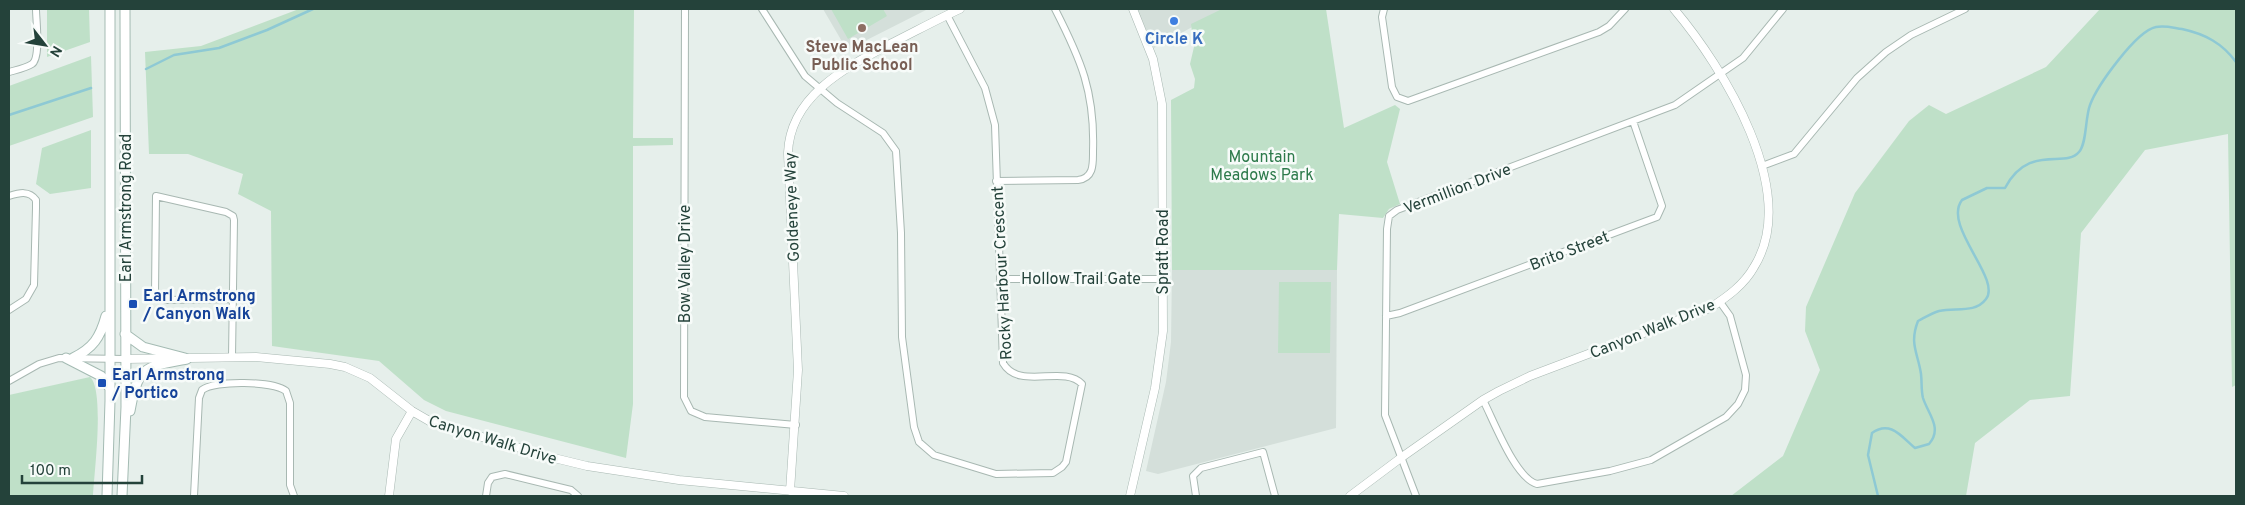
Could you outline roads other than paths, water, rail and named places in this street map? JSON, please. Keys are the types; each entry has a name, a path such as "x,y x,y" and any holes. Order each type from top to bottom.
{"main road":[{"name":"Earl Armstrong Road","path":"107,496 110,387 110,9"},
{"name":"Earl Armstrong Road","path":"122,496 125,359 125,9"},
{"path":"70,358 89,350 97,341 109,307"},
{"path":"125,334 143,346 188,359"},
{"path":"70,358 97,373 110,387"},
{"path":"124,438 134,388 139,376 145,371 168,363 188,359"}],"street":[{"path":"9,72 32,64 35,60 37,53 36,9"},
{"name":"Bow Valley Drive","path":"685,9 684,397 691,411 705,417 796,424"},
{"path":"762,9 799,69 820,89"},
{"name":"Goldeneye Way","path":"790,494 798,370 788,146 794,123 820,89 837,73 960,9"},
{"path":"996,181 1078,180 1085,179 1092,172 1094,132 1089,89 1074,46 1055,9"},
{"name":"Spratt Road","path":"1130,496 1160,359 1163,331 1162,104 1153,59 1133,9"},
{"path":"1384,9 1382,17 1392,87 1397,97 1408,101 1599,32 1609,26 1625,9"},
{"name":"Canyon Walk Drive","path":"1350,496 1483,400 1530,376 1705,310 1720,302 1748,276 1763,248 1768,229 1769,208 1762,166 1738,106 1721,74 1674,9"},
{"name":"Vermillion Drive","path":"1416,496 1385,415 1387,229 1388,220 1393,213 1675,105 1721,74 1746,54 1783,9"},
{"path":"1762,166 1794,154 1851,85 1886,52 1911,35 1965,9"},
{"name":"Rocky Harbour Crescent","path":"820,89 883,133 896,151 902,232 902,337 914,427 919,442 934,455 996,474 1053,473 1066,462 1082,384 1074,377 1017,375 1006,368 1003,363 1000,329 995,125 985,88 947,15"},
{"name":"Brito Street","path":"1386,316 1400,313 1657,217 1662,206 1633,121"},
{"path":"9,196 18,193 29,194 36,200 34,285 26,299 9,310"},
{"path":"232,357 233,299 234,220 231,214 169,197 156,196 156,295 170,300 233,299"},
{"name":"Hollow Trail Gate","path":"1000,279 1162,279"},
{"path":"1483,400 1521,474 1532,483 1537,484 1610,471 1651,460 1726,417 1738,404 1745,390 1746,375 1743,359 1730,316 1720,302"},
{"name":"Canyon Walk Drive","path":"125,359 269,357 345,367 370,378 412,411 438,424 587,466 790,494 844,496"},
{"path":"9,381 44,362 70,358 125,359"},
{"path":"194,496 198,398 202,390 215,384 274,385 286,391 290,403 290,489 294,496"},
{"path":"389,496 396,439 412,411"},
{"path":"1196,496 1193,476 1201,468 1263,452 1276,496"},
{"path":"486,496 488,483 492,477 505,474 571,490 578,496"}],"waterway":[{"path":"146,69 174,55 219,48 267,30 313,9"},
{"path":"1878,496 1868,455 1872,433 1878,429 1890,429 1915,448 1929,444 1935,432 1933,421 1923,398 1921,374 1914,342 1918,321 1939,311 1976,307 1986,299 1989,290 1986,279 1960,224 1958,211 1962,200 1987,188 2005,188 2014,174 2035,161 2073,157 2079,152 2082,148 2088,110 2100,85 2128,48 2148,31 2156,27 2166,26 2198,34 2219,45 2236,62"},
{"path":"9,115 91,88"}],"place":[{"name":"Circle K","path":"1174,21"},
{"name":"Steve MacLean Public School","path":"862,28"},
{"name":"Earl Armstrong / Canyon Walk","path":"133,304"},
{"name":"Earl Armstrong / Portico","path":"102,383"}],"park label":[{"name":"Mountain Meadows Park","path":"1262,165"}]}
